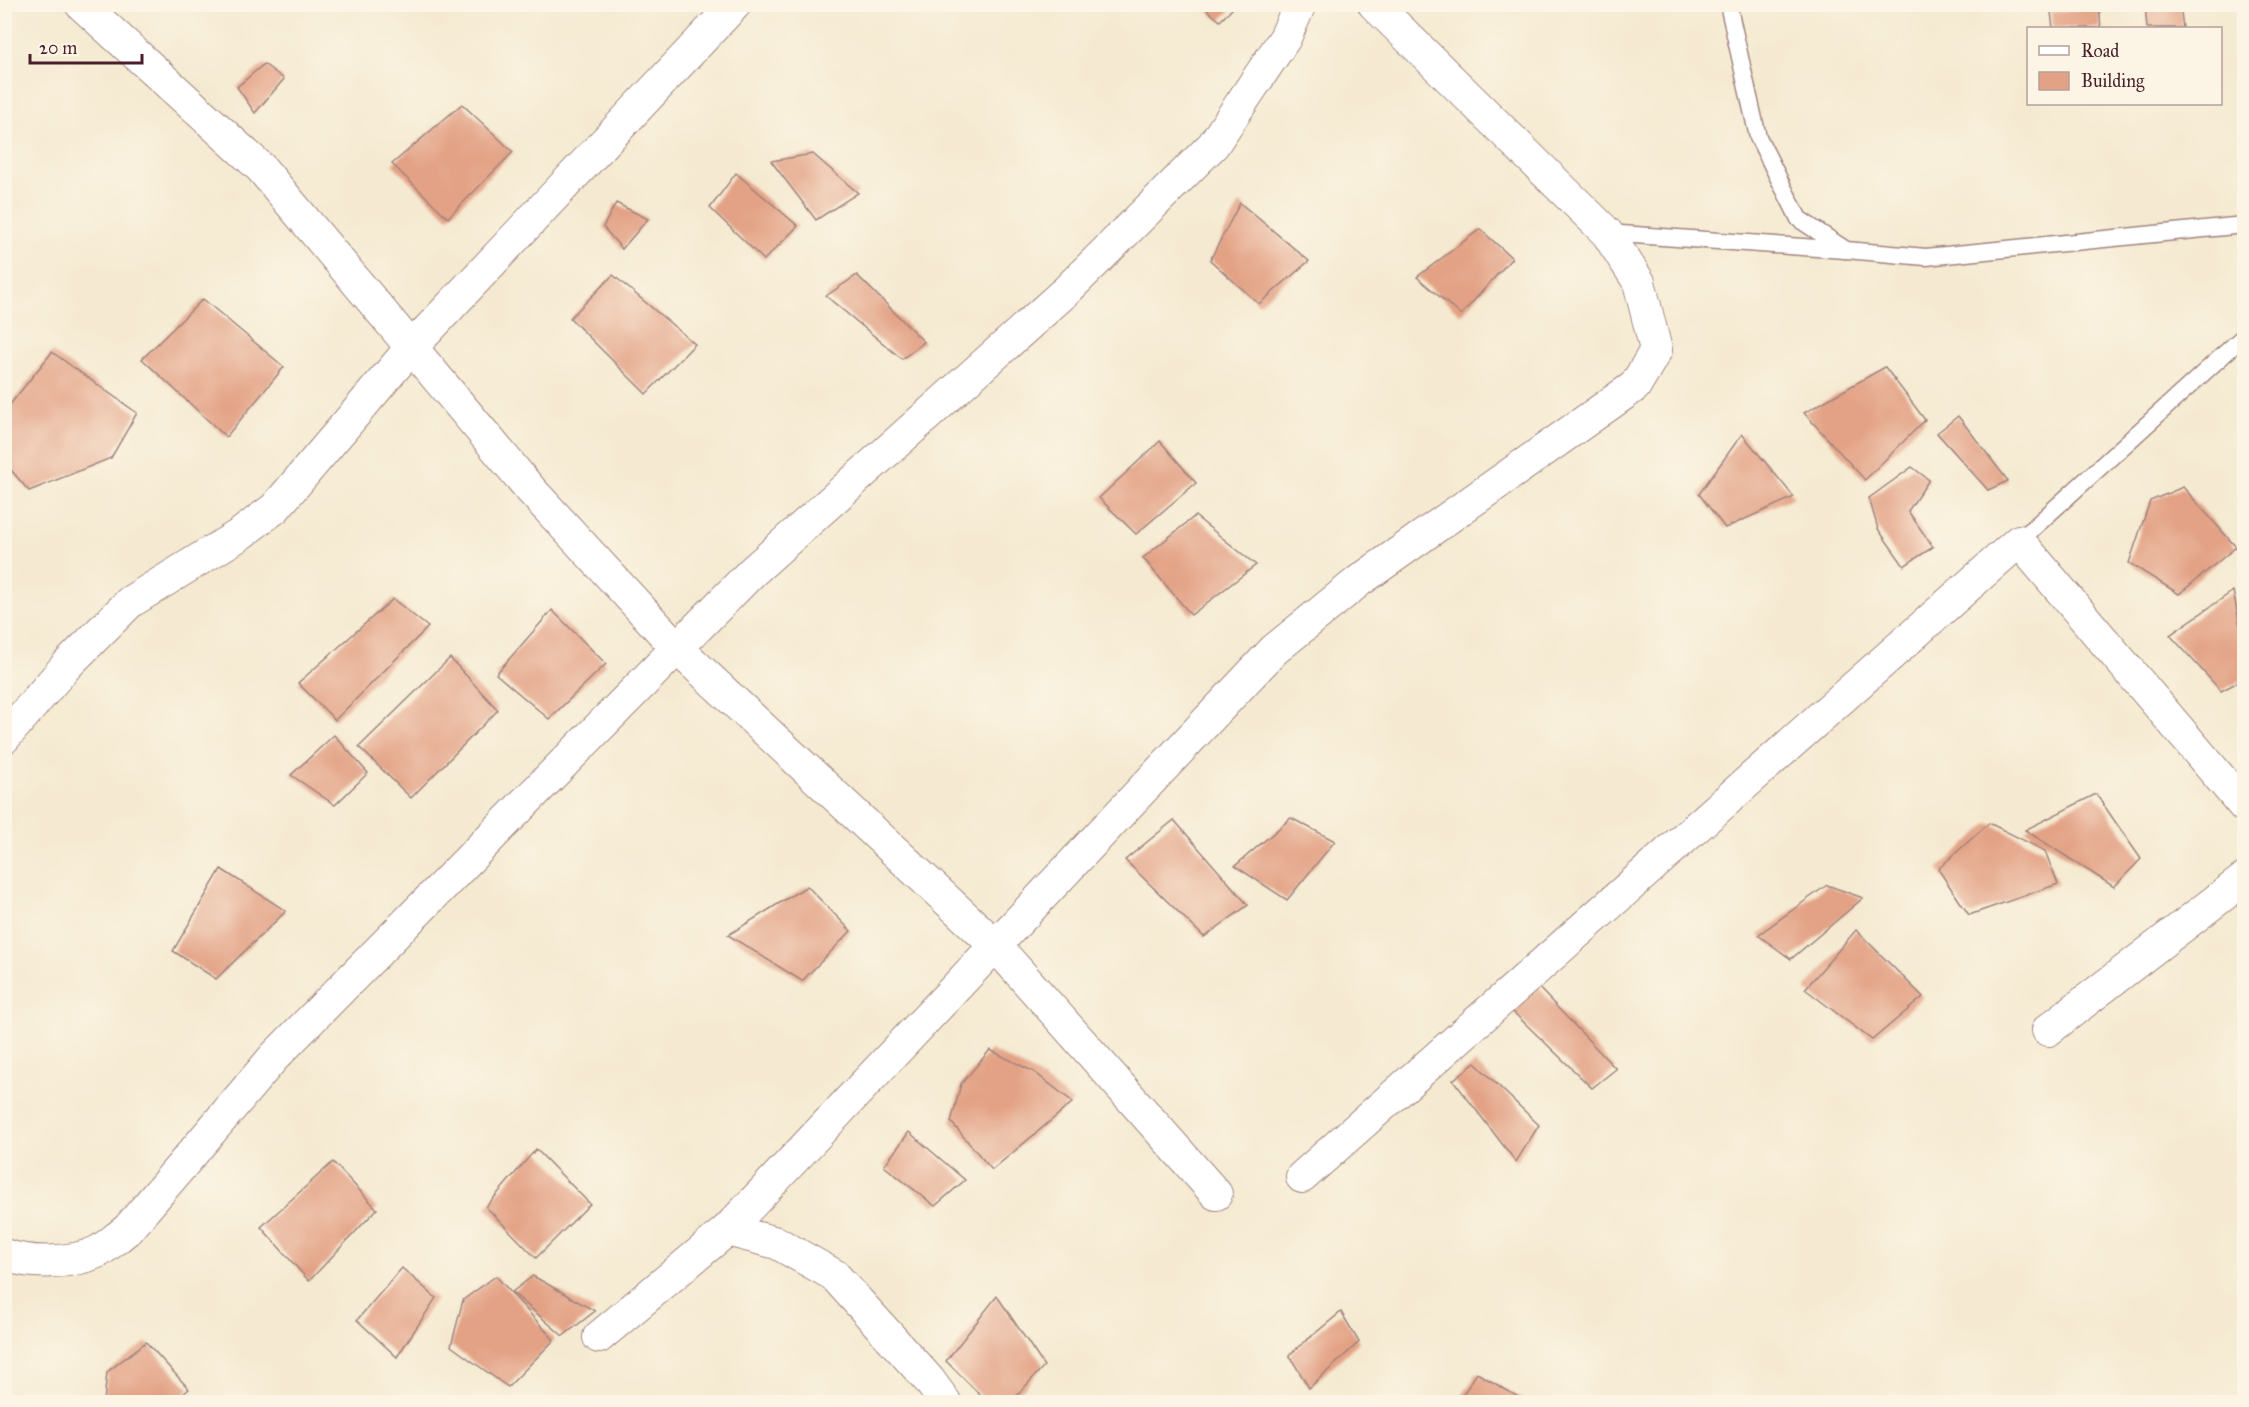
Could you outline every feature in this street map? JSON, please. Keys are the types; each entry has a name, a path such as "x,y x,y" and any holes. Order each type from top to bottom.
{"street":[{"path":"81,4 261,168 531,490 677,648 995,945 1216,1194"},
{"path":"4,738 67,665 130,602 239,535 276,508 411,348 735,4"},
{"path":"4,1255 16,1259 57,1262 97,1252 127,1230 274,1057 752,572 1065,292 1213,145 1285,38 1300,4"},
{"path":"600,1337 728,1230 1274,650 1359,581 1635,386 1656,350 1639,282 1607,233 1374,4"},
{"path":"1302,1177 2019,541 2244,806"},
{"path":"2048,1030 2244,879"},
{"path":"728,1230 777,1244 834,1275 929,1380 945,1402"}],"lane":[{"path":"1728,4 1758,137 1799,219 1846,250"},
{"path":"1607,233 1926,257 2244,225"},
{"path":"2019,541 2244,336"}],"building":[{"path":"1200,4 1237,4 1220,21"},
{"path":"2145,4 2180,4 2183,27 2147,27"},
{"path":"2099,7 2101,27 2053,27 2051,12"},
{"path":"264,64 284,79 255,113 237,87"},
{"path":"462,104 513,152 448,218 392,164"},
{"path":"813,154 858,193 816,220 771,161"},
{"path":"736,173 798,226 764,260 710,208"},
{"path":"616,203 648,219 622,249 603,227"},
{"path":"1240,203 1309,261 1259,304 1210,260"},
{"path":"1480,229 1512,258 1461,315 1417,277"},
{"path":"613,275 695,344 646,394 570,318"},
{"path":"857,275 924,342 902,359 826,296"},
{"path":"203,299 284,367 226,437 142,359"},
{"path":"52,352 137,413 111,458 29,491 4,462 4,412"},
{"path":"1885,367 1925,420 1865,480 1804,413"},
{"path":"1958,416 2008,481 1988,490 1937,433"},
{"path":"1742,434 1794,497 1725,528 1699,494"},
{"path":"1160,441 1196,483 1136,534 1099,498"},
{"path":"1912,467 1929,480 1908,511 1933,547 1904,566 1878,529 1869,498"},
{"path":"2183,487 2236,547 2179,594 2129,563 2150,501"},
{"path":"1195,516 1256,565 1191,615 1143,558"},
{"path":"2233,591 2244,646 2244,679 2221,691 2170,635"},
{"path":"393,599 428,627 335,720 298,683"},
{"path":"552,610 606,664 549,719 496,674"},
{"path":"450,658 498,710 411,798 359,747"},
{"path":"334,735 368,773 335,805 291,775"},
{"path":"2096,794 2141,859 2114,887 2025,830"},
{"path":"1291,818 1335,841 1287,900 1235,866"},
{"path":"1174,820 1248,905 1204,937 1125,860"},
{"path":"1989,823 2045,851 2058,884 1969,915 1938,869"},
{"path":"221,869 286,911 216,979 173,951"},
{"path":"1827,885 1863,898 1791,959 1758,935"},
{"path":"807,886 851,931 802,981 728,935"},
{"path":"1856,930 1923,997 1872,1040 1805,989"},
{"path":"1536,985 1616,1069 1592,1088 1508,1007"},
{"path":"990,1050 1034,1072 1073,1102 992,1170 951,1122 961,1084"},
{"path":"1475,1063 1539,1125 1516,1162 1453,1080"},
{"path":"909,1132 965,1180 935,1206 884,1166"},
{"path":"536,1149 590,1204 536,1258 486,1207"},
{"path":"333,1162 377,1209 309,1281 261,1227"},
{"path":"402,1268 436,1298 397,1357 357,1320"},
{"path":"496,1276 554,1340 508,1387 451,1346 463,1300"},
{"path":"533,1276 595,1311 563,1336 512,1292"},
{"path":"997,1296 1044,1366 1011,1402 987,1402 946,1361"},
{"path":"1341,1312 1359,1342 1309,1388 1289,1355"},
{"path":"146,1342 189,1389 174,1402 104,1402 107,1372"},
{"path":"1477,1373 1527,1402 1458,1402"}]}
